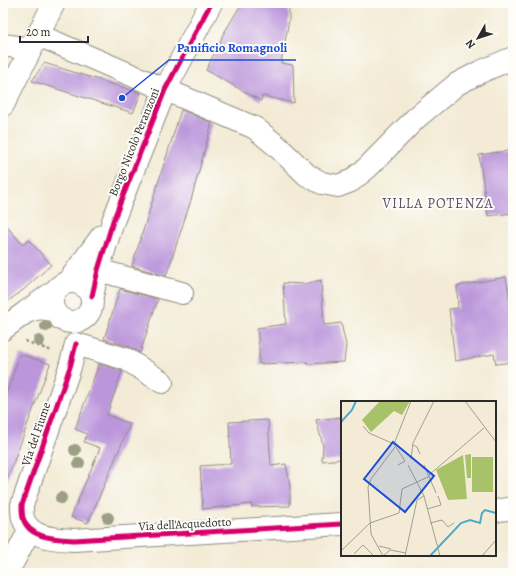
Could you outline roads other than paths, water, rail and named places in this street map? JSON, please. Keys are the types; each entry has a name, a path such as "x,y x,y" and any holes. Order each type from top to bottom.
{"street":[{"path":"3,105 54,3"},
{"name":"Borgo Nicolò Peranzoni","path":"89,306 113,221 165,90 211,3"},
{"path":"3,45 35,42 165,90 255,128 278,147 307,175 322,183 338,186 351,181 368,168 416,118 457,84 513,58"},
{"name":"Borgo Nicolò Peranzoni","path":"60,301 85,261 113,221"},
{"path":"98,270 182,293"},
{"path":"3,329 26,312 36,308 44,308 60,301 75,281 88,288 89,306 82,320 70,323 60,301"},
{"path":"60,301 76,344 126,359 162,382"},
{"name":"Via del Fiume","path":"30,529 23,518 22,505 89,306"},
{"path":"496,511 513,508"},
{"name":"Via dell'Acquedotto","path":"30,529 43,537 74,540 341,524"},
{"path":"11,567 30,529"}],"place":[{"name":"Panificio Romagnoli","path":"122,98"}],"district":[{"name":"VILLA POTENZA","path":"438,203"}]}
